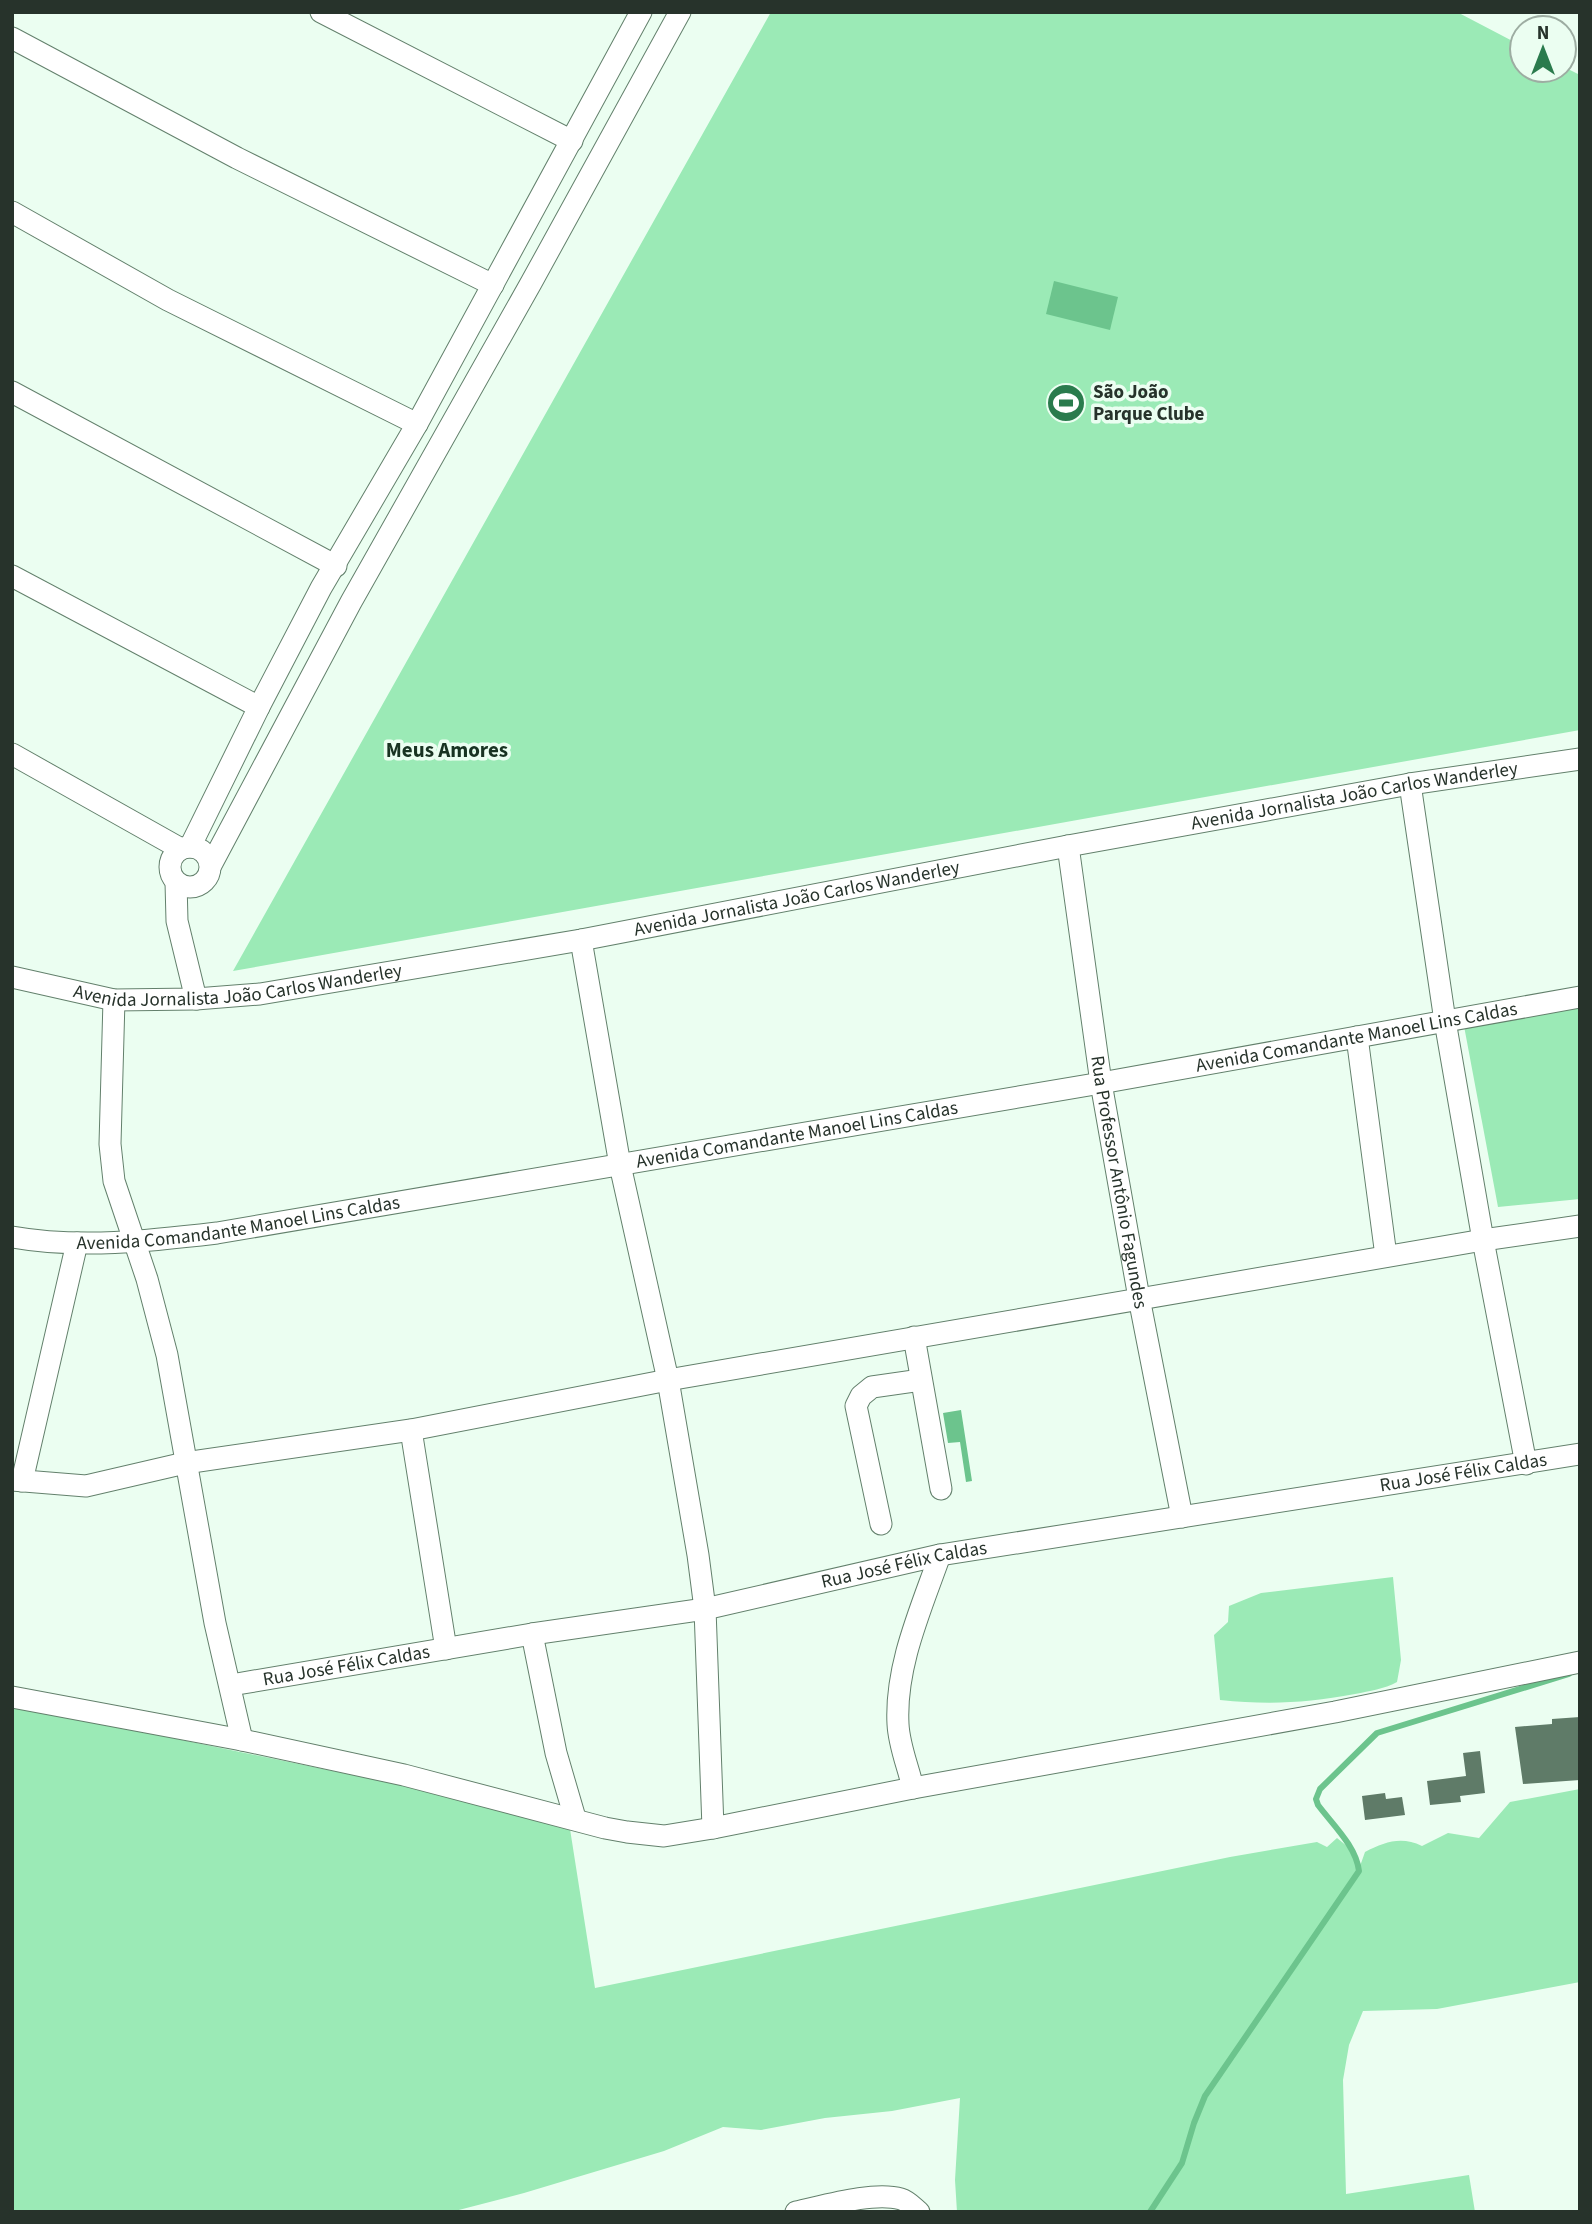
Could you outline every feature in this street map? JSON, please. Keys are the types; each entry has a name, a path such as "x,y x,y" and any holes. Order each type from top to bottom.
{"street":[{"path":"321,12 572,141"},
{"path":"176,882 183,886 200,885 210,873 211,865 351,602 531,284 680,12"},
{"path":"186,848 321,588 417,424 638,18 667,38"},
{"path":"12,38 237,158 493,285 531,284"},
{"path":"12,212 168,300 417,424"},
{"path":"493,285 511,317"},
{"path":"12,392 336,566"},
{"path":"349,543 375,561"},
{"path":"12,576 259,707"},
{"path":"321,588 351,602"},
{"path":"12,754 186,848"},
{"name":"Avenida Jornalista João Carlos Wanderley","path":"12,977 114,1000 196,999 260,994 581,940 1068,846 1410,784 1580,759"},
{"path":"1410,784 1445,1021 1526,1464"},
{"name":"Rua Professor Antônio Fagundes","path":"1068,846 1101,1083 1182,1517"},
{"path":"196,999 177,921 176,882 170,868 175,853 186,848 197,848 204,852 211,865"},
{"path":"581,940 620,1165 668,1380 698,1555 705,1609 713,1828"},
{"name":"Avenida Comandante Manoel Lins Caldas","path":"12,1237 77,1243 134,1242 217,1233 1101,1083 1580,998"},
{"path":"114,1000 110,1144 114,1181 148,1279 167,1356 215,1623 242,1740"},
{"path":"1357,1037 1386,1256"},
{"path":"77,1243 17,1481 86,1486 185,1463 411,1430 668,1380 914,1337 1386,1256 1580,1226"},
{"path":"914,1337 941,1489"},
{"path":"881,1524 856,1406 861,1396 872,1387 921,1380"},
{"path":"411,1430 446,1649"},
{"name":"Rua José Félix Caldas","path":"230,1685 532,1634 705,1609 940,1555 1580,1454"},
{"path":"913,1788 902,1750 898,1700 909,1644 940,1555"},
{"path":"532,1634 556,1753 575,1818"},
{"path":"12,1697 242,1740 404,1775 627,1832 664,1836 1335,1712 1580,1662"},
{"path":"796,2212 874,2197 905,2200 919,2212"}],"shaded area":[{"name":"São João Parque Clube","path":"771,12 1457,12 1508,39 1508,84 1578,84 1578,74 1580,75 1580,730 233,971"},
{"path":"1054,281 1118,297 1110,330 1046,314"},
{"path":"1580,1007 1580,1199 1498,1207 1464,1026"},
{"path":"961,1410 972,1481 966,1482 960,1442 948,1443 943,1413"},
{"path":"1393,1577 1401,1660 1397,1682 1366,1692 1304,1701 1271,1703 1220,1700 1214,1635 1228,1622 1229,1606 1261,1593"},
{"path":"12,1705 479,1801 570,1829 595,1988 1230,1857 1317,1842 1327,1847 1337,1838 1353,1851 1359,1869 1365,1852 1379,1845 1407,1841 1422,1846 1448,1833 1479,1838 1510,1802 1580,1789 1580,1982 1437,2009 1363,2011 1349,2045 1343,2080 1346,2194 1469,2175 1475,2212 957,2212 955,2180 960,2098 761,2130 723,2127 664,2151 451,2212 12,2212"}],"building":[{"path":"1580,1717 1580,1780 1523,1784 1515,1727 1552,1724 1552,1719"},
{"path":"1480,1751 1485,1793 1460,1796 1461,1802 1430,1805 1427,1781 1466,1776 1463,1753"},
{"path":"1385,1793 1386,1799 1402,1797 1405,1815 1365,1820 1362,1796"}],"waterway":[{"path":"1150,2212 1182,2163 1205,2096 1359,1871 1349,1844 1318,1805 1316,1799 1320,1789 1377,1733 1569,1674"}],"place":[{"name":"São João Parque Clube","path":"1066,403"}],"district":[{"name":"Meus Amores","path":"447,750"}]}
